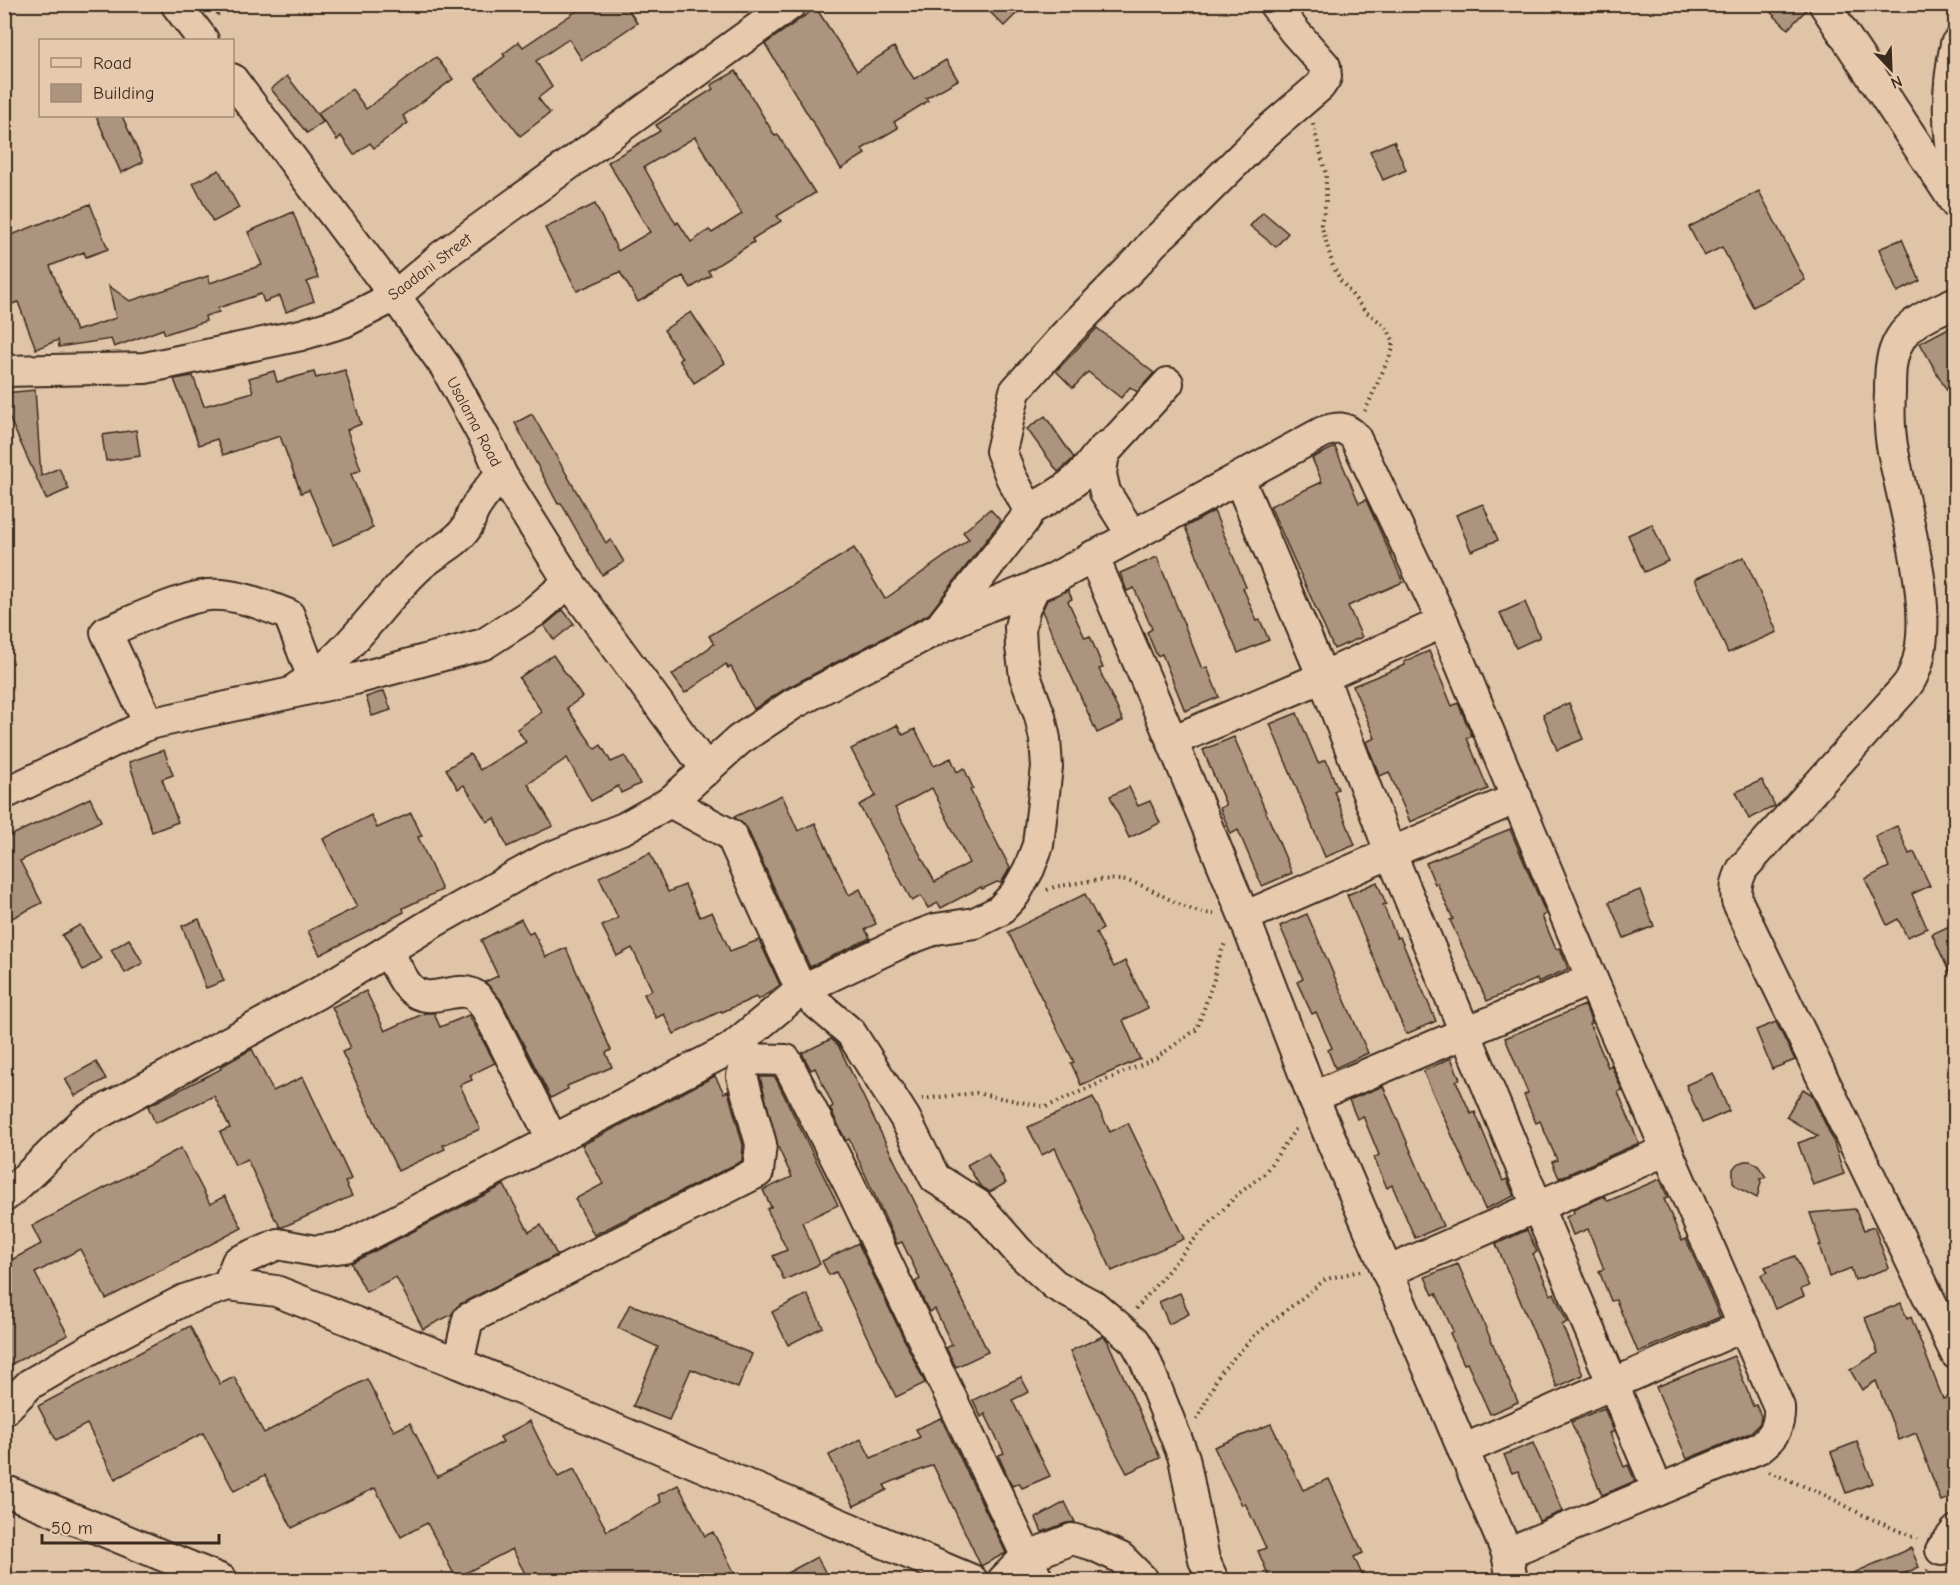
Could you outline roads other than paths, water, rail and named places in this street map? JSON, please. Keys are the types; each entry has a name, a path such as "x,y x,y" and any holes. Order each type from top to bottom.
{"street":[{"path":"176,4 202,39"},
{"name":"Saadani Street","path":"4,371 145,368 301,335 344,322 395,296 442,256 791,4"},
{"path":"1029,510 1011,477 1001,451 1015,391 1152,244 1264,134 1320,86 1326,77 1325,66 1274,4"},
{"path":"1824,4 1956,204"},
{"path":"1954,153 1948,94 1956,44"},
{"name":"Usalama Road","path":"234,83 445,366 491,450 501,474 569,582 707,770"},
{"path":"1956,302 1920,320 1901,337 1892,356 1889,417 1892,449 1920,582 1919,653 1911,679 1743,868 1737,878 1735,890 1737,902 1956,1354"},
{"path":"1132,535 1106,492 1101,474 1106,452 1168,383"},
{"path":"4,1197 28,1177 53,1149 85,1122 546,860 624,828 670,802 739,740 793,704 939,628 1034,588 1093,556 1204,496 1239,479 1323,432 1344,428 1355,437 1443,622 1592,979 1779,1407 1780,1419 1769,1441 1759,1448 1658,1490 1510,1567 1463,1450 1316,1104 1245,918 1173,741 1093,556"},
{"path":"939,628 1029,510 1058,494 1082,475 1098,453 1116,440"},
{"path":"280,697 313,678 344,650 383,603 421,565 467,528 473,510 501,474"},
{"path":"1239,479 1323,677 1391,854 1465,1033 1658,1490"},
{"path":"4,794 149,724 355,680 484,644 534,612 569,582"},
{"path":"228,1285 237,1262 251,1255 278,1244 315,1251 345,1247 552,1139 737,1054 801,990 909,939 936,929 975,923 999,911 1015,894 1029,869 1038,845 1047,767 1041,716 1025,676 1021,647 1020,627 1025,607 1034,588"},
{"path":"149,724 106,632 207,595 235,597 289,615 313,678"},
{"path":"1173,741 1323,677 1443,622"},
{"path":"1245,918 1517,798"},
{"path":"670,802 731,835 801,990 851,1034 899,1108 935,1178 978,1205 1017,1251 1055,1285 1094,1306 1135,1341 1144,1357 1185,1458 1203,1560 1213,1581"},
{"path":"388,951 410,989 430,998 453,993 468,993 476,997 486,1008 552,1139"},
{"path":"1316,1104 1465,1033 1592,979"},
{"path":"458,1363 468,1319 758,1172 761,1144 737,1054"},
{"path":"737,1054 786,1060 856,1198 1032,1569"},
{"path":"1385,1267 1537,1206 1667,1150"},
{"path":"4,1410 30,1384 184,1300 228,1285 276,1291 458,1363 972,1581"},
{"path":"1463,1450 1744,1326"},
{"path":"4,1490 222,1581"},
{"path":"1003,1581 1032,1569 1072,1539 1093,1545 1121,1558 1143,1581"}]}
